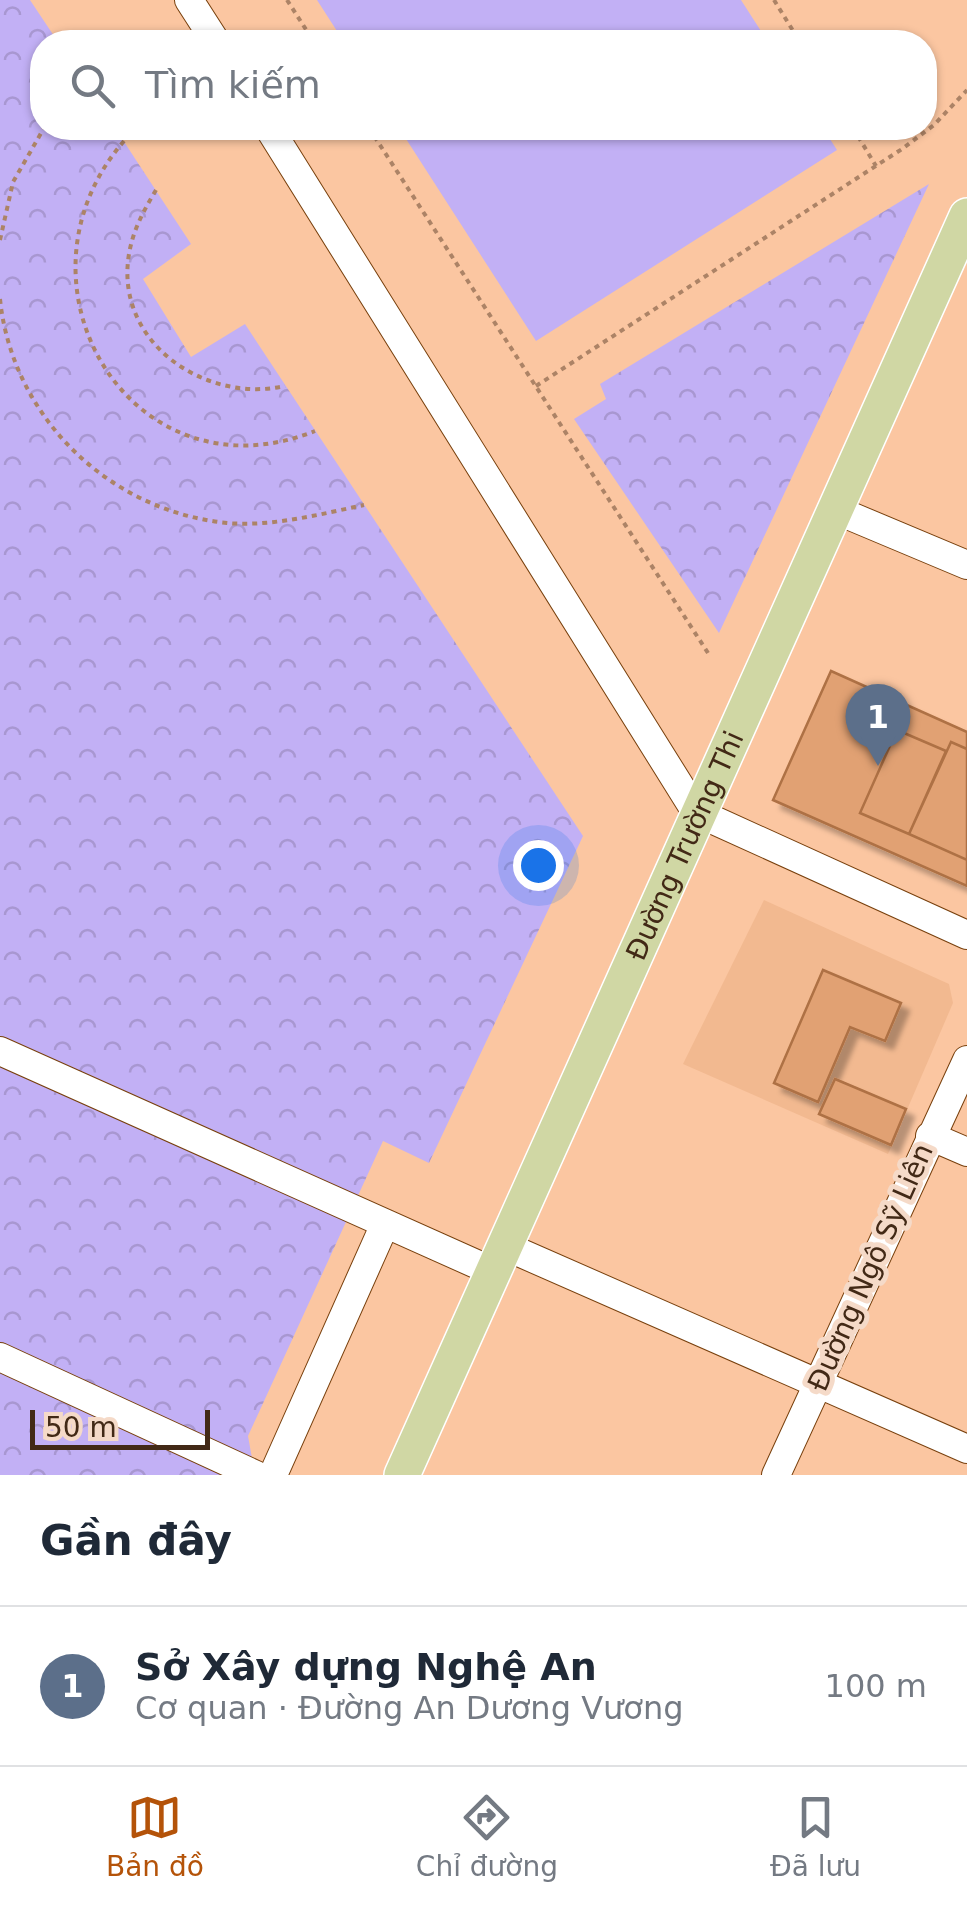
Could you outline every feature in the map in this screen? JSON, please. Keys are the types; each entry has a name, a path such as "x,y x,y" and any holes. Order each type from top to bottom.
{"main road":[{"name":"Đường Trường Thi","path":"402,1475 696,812 967,216"}],"street":[{"path":"189,0 208,30"},
{"path":"276,140 696,812 967,936"},
{"path":"836,510 967,564"},
{"path":"0,1053 386,1224 500,1259 816,1385 967,1450"},
{"name":"Đường Ngô Sỹ Liên","path":"776,1475 967,1060"},
{"path":"930,1136 967,1152"},
{"path":"274,1475 386,1224"},
{"path":"0,1357 256,1475"}],"path":[{"path":"287,0 306,30"},
{"path":"774,0 793,30"},
{"path":"937,122 967,90"},
{"path":"0,240 12,182 37,140"},
{"path":"377,140 708,653"},
{"path":"860,140 876,166"},
{"path":"536,386 913,140"},
{"path":"124,142 81,202 68,256 72,312 94,363 131,406 180,434 235,447 291,441 315,431"},
{"path":"156,190 139,220 128,258 131,297 146,333 170,362 201,381 238,390 285,386"},
{"path":"0,299 4,336 36,408 87,466 153,505 228,523 305,518 364,505"}],"shaded area":[{"path":"764,900 949,984 953,1003 888,1154 683,1064"}],"green space":[{"path":"0,0 30,0 50,30 30,30 30,140 123,140 191,244 143,279 191,357 245,324 583,836 429,1163 383,1141 248,1436 255,1475 0,1475"},
{"path":"317,0 741,0 760,30 336,30"},
{"path":"407,140 831,140 837,150 536,341"},
{"path":"929,184 719,633 574,419 606,399 600,384"}],"building":[{"path":"831,671 967,732 967,886 773,800"},
{"path":"897,730 946,751 909,834 860,813"},
{"path":"897,730 946,751 909,834 860,813"},
{"path":"951,742 967,749 967,860 909,834"},
{"path":"823,970 901,1003 885,1041 850,1027 818,1102 774,1083"},
{"path":"835,1079 906,1109 891,1145 819,1114"}],"place":[{"name":"Sở Xây dựng Nghệ An","path":"878,766"}]}
